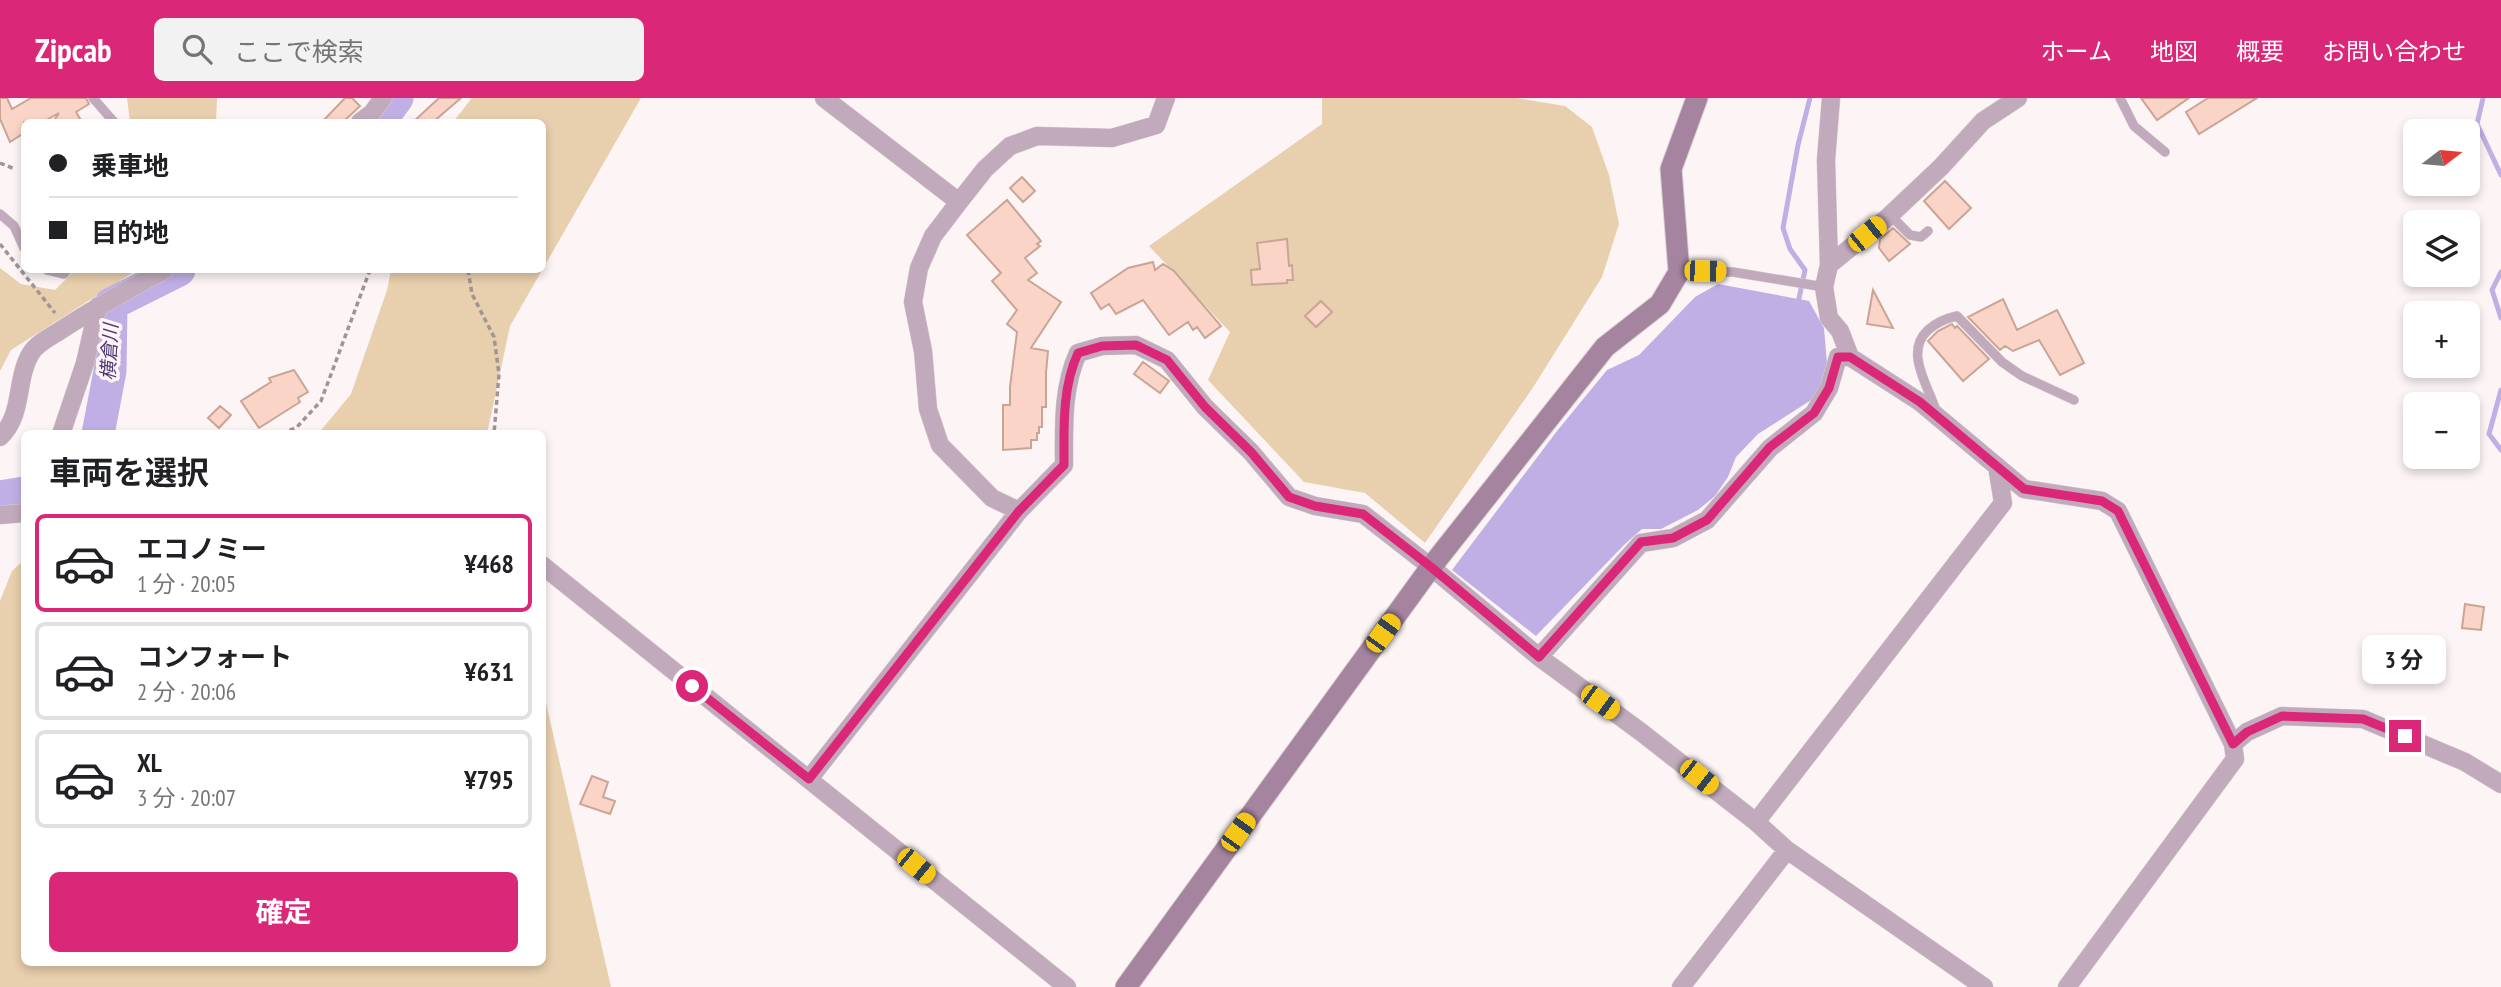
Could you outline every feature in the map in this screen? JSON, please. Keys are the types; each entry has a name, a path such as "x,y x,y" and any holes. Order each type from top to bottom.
{"street":[{"path":"363,119 372,113 383,98"},
{"path":"824,98 959,202"},
{"path":"1019,511 992,498 940,445 928,409 923,351 913,302 919,268 933,236 985,169 1010,146 1037,136 1112,138 1156,125 1166,98"},
{"path":"1126,987 1431,567 1605,347 1660,304 1679,272 1671,169 1698,98"},
{"path":"1829,265 1825,160 1831,98"},
{"path":"1850,357 1840,331 1829,318 1810,285 1829,265 1890,215 1941,167 1983,121 2018,98"},
{"path":"0,437 9,429 18,402 23,371 32,351 98,306 158,273"},
{"path":"62,430 85,363 98,306"},
{"path":"809,779 1019,511 1064,465 1064,418 1069,372 1078,353 1102,346 1136,345 1167,360 1205,407 1251,452 1289,497 1315,506 1363,514 1539,657 1641,732 1756,822 1787,850 1984,987"},
{"path":"1539,657 1641,542 1673,538 1707,520 1770,447 1814,413 1829,388 1838,357 1850,357 1920,402 2024,489 2102,501 2118,511 2233,744 2235,759 2067,987"},
{"path":"1756,822 2003,503 1997,466"},
{"path":"0,515 21,513"},
{"path":"546,568 1067,987"},
{"path":"2233,744 2247,732 2282,716 2363,719 2465,762 2501,785"},
{"path":"1681,987 1787,850"}],"lane":[{"path":"93,98 111,119"},
{"path":"2120,98 2134,126 2165,152"},
{"path":"0,214 14,226 21,241"},
{"path":"1890,215 1910,235 1921,237 1928,231"},
{"path":"1679,272 1733,272 1810,285"},
{"path":"1938,416 1916,352 1920,338 1931,327 1958,316 2002,362 2022,376 2074,400"}],"path":[{"path":"0,163 15,169"},
{"path":"0,244 21,270"},
{"path":"23,273 66,326"},
{"path":"293,430 298,428 321,401 369,273"},
{"path":"468,273 472,294 494,337 499,373 494,430"}],"shaded area":[{"path":"127,98 217,98 216,119 130,119"},
{"path":"472,98 641,98 546,263 546,119 455,119"},
{"path":"1322,98 1517,98 1565,106 1592,127 1609,175 1619,224 1602,277 1534,386 1425,543 1365,493 1304,482 1208,380 1230,332 1149,246 1322,124"},
{"path":"0,268 21,284 55,290 72,273 132,273 11,350 0,371"},
{"path":"390,273 540,273 510,326 488,430 321,430 351,394"},
{"path":"1718,284 1809,301 1824,328 1827,364 1819,395 1758,434 1736,457 1728,477 1715,496 1698,510 1661,529 1642,529 1536,636 1452,570 1557,431 1607,370 1639,355 1695,297"},
{"path":"21,563 21,966 546,966 546,703 611,987 0,987 0,601 12,571"}],"building":[{"path":"0,98 7,98 12,109 31,98 86,98 89,104 76,112 80,119 55,119 59,113 48,119 21,119 21,135 10,142 0,119"},
{"path":"345,98 352,98 360,106 346,119 325,119"},
{"path":"439,98 461,98 436,119 416,119"},
{"path":"2141,98 2189,98 2157,120"},
{"path":"2208,98 2257,98 2199,134 2186,112"},
{"path":"1022,177 1035,191 1023,202 1010,188"},
{"path":"1945,181 1971,208 1949,229 1924,201"},
{"path":"1007,200 1041,241 1037,244 1040,246 1025,258 1037,273 1028,280 1061,302 1031,348 1048,351 1046,407 1042,407 1042,427 1039,427 1037,440 1031,440 1031,448 1003,450 1003,405 1010,405 1017,332 1007,324 1017,310 992,281 1001,273 967,235"},
{"path":"1893,228 1910,244 1889,261 1879,248 1880,239"},
{"path":"1287,239 1293,280 1287,280 1287,283 1252,285 1251,270 1260,269 1257,243"},
{"path":"1153,262 1155,270 1163,264 1174,271 1221,326 1205,338 1197,327 1193,330 1188,322 1169,335 1143,300 1116,314 1109,304 1101,309 1091,293 1128,268"},
{"path":"1873,290 1893,328 1867,324"},
{"path":"2003,299 2017,330 2057,310 2084,363 2060,375 2039,340 2013,351 2005,346 2000,350 1968,317"},
{"path":"1321,301 1332,312 1316,327 1305,316"},
{"path":"1952,324 1989,359 1963,381 1928,341 1938,331"},
{"path":"1143,362 1169,381 1160,393 1134,374"},
{"path":"294,370 308,392 298,398 300,402 259,428 241,401 271,382 269,378"},
{"path":"220,406 231,415 219,428 208,418"},
{"path":"2465,604 2484,607 2481,630 2462,628"},
{"path":"592,776 608,782 603,797 615,801 610,814 580,804"}],"waterway":[{"name":"横倉川","path":"381,119 397,98"},
{"path":"1798,303 1805,270 1790,249 1783,228 1798,145 1810,98"},
{"path":"2483,98 2477,124 2501,175"},
{"path":"2501,272 2492,290 2501,318"},
{"name":"横倉川","path":"99,430 110,371 111,304 173,273"},
{"path":"2501,390 2489,434 2501,450"},
{"name":"横倉川","path":"0,497 21,494"}],"route":[{"path":"692,686 809,779 1019,511 1064,465 1064,418 1069,372 1078,353 1102,346 1136,345 1167,360 1205,407 1251,452 1289,497 1315,506 1363,514 1539,657 1641,542 1673,538 1707,520 1740,485 1770,447 1814,413 1829,388 1838,357 1850,357 1920,402 2024,489 2102,501 2118,511 2233,744 2247,732 2282,716 2363,719 2405,736"}]}
